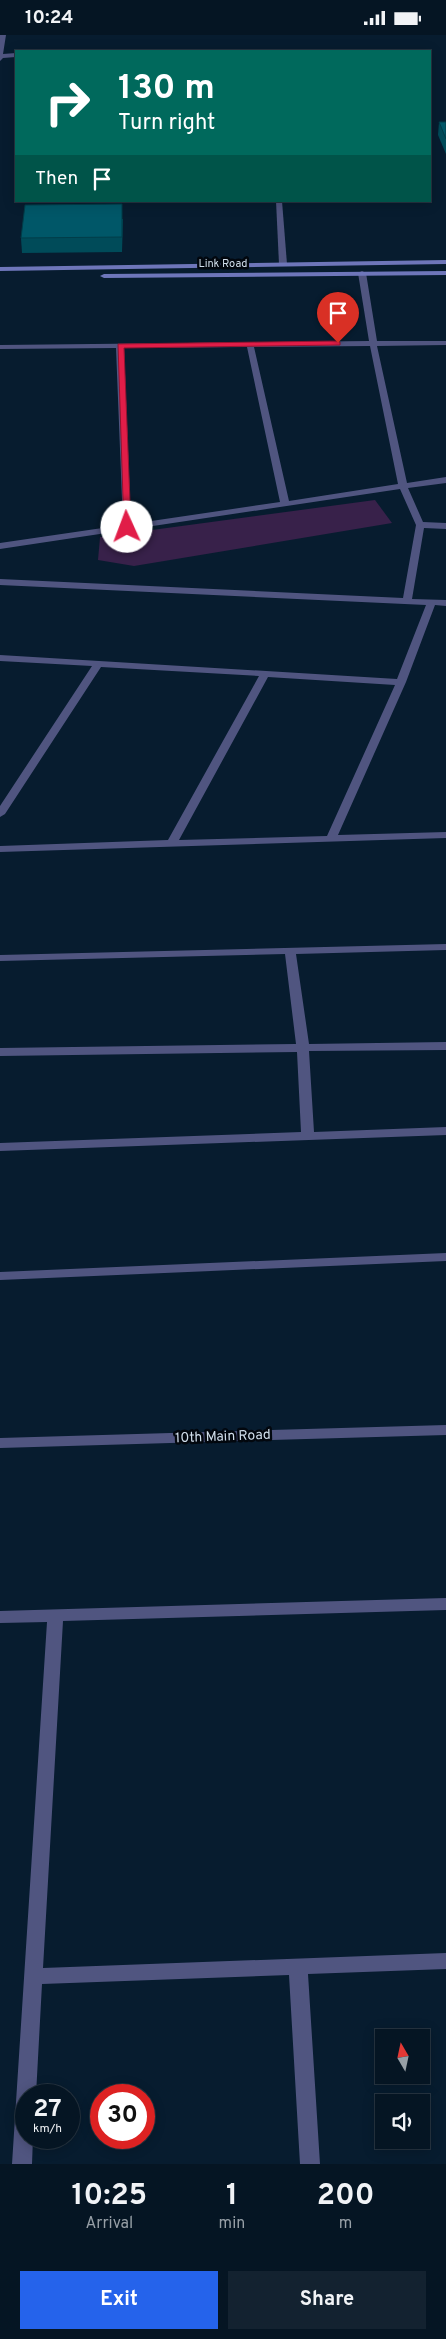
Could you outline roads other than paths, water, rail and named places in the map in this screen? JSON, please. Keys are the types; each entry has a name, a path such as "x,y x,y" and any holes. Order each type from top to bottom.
{"main road":[{"path":"0,269 446,262"},
{"name":"Link Road","path":"0,277 446,273"}],"street":[{"path":"0,59 3,35"},
{"path":"1,56 15,55"},
{"path":"279,202 283,264"},
{"path":"362,273 373,343 403,486 420,525 407,600"},
{"path":"0,347 446,343"},
{"path":"250,344 284,504"},
{"path":"120,346 127,527"},
{"path":"0,546 446,480"},
{"path":"420,525 446,526"},
{"path":"0,582 446,603"},
{"path":"331,838 401,682 432,602"},
{"path":"0,658 401,682"},
{"path":"0,814 98,664"},
{"path":"171,844 265,674"},
{"path":"0,849 446,835"},
{"path":"0,958 446,947"},
{"path":"290,951 302,1048 308,1136"},
{"path":"0,1052 446,1047"},
{"path":"0,1147 446,1131"},
{"path":"0,1276 446,1257"},
{"name":"10th Main Road","path":"0,1443 446,1430"},
{"path":"0,1617 446,1604"},
{"path":"22,2164 55,1615"},
{"path":"33,1976 446,1961"},
{"path":"298,1966 310,2164"}]}
